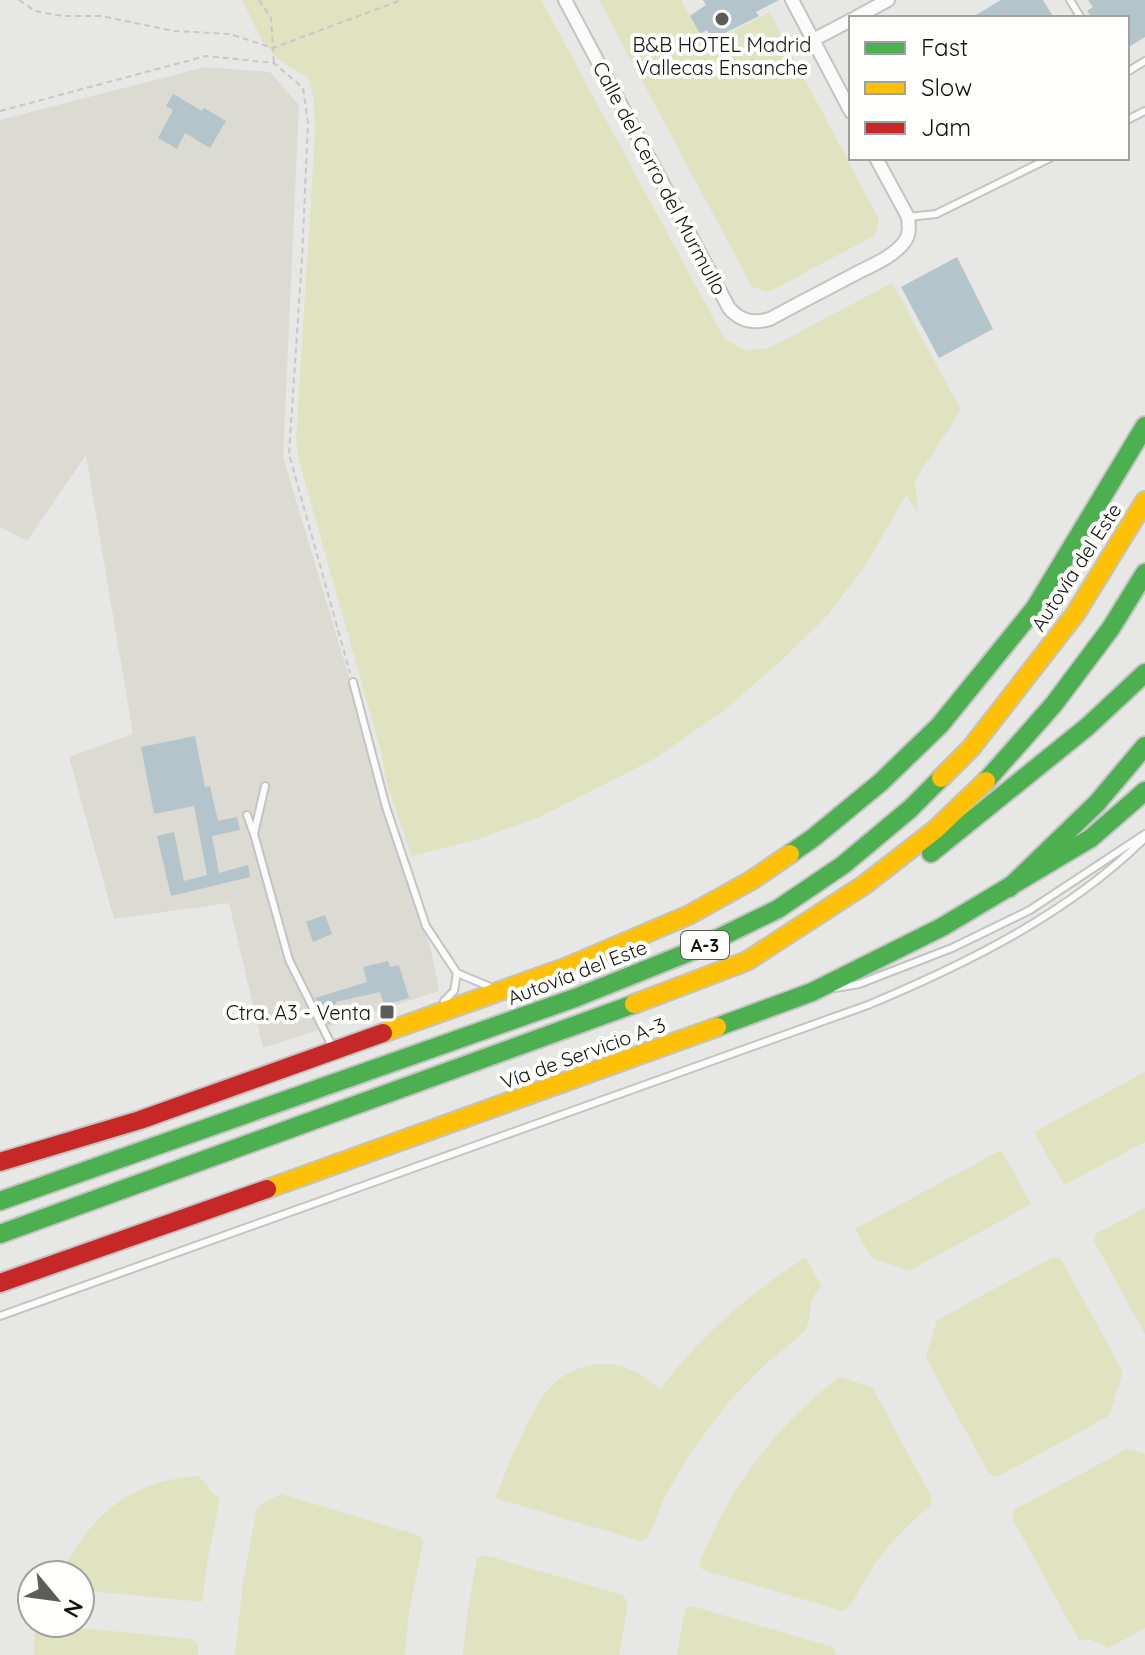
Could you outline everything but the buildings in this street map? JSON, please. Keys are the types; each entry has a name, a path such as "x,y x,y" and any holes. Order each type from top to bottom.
{"main road":[{"path":"0,1162 140,1120 567,967 689,915 752,880 813,838 881,782 940,725 1035,608 1145,426"},
{"name":"Autovía del Este","path":"0,1201 575,998 692,951 778,909 843,865 910,809 971,748 1076,613 1145,501"},
{"name":"A-3","path":"0,1234 583,1024 747,961 864,885 935,830 990,777 1054,704 1111,628 1145,573"},
{"path":"747,961 834,923 916,865 1087,727 1145,673"},
{"path":"1009,888 1080,822 1120,779 1145,746"},
{"name":"Vía de Servicio A-3","path":"0,1283 619,1064 812,992 942,927 1009,888 1091,838 1145,791"}],"street":[{"name":"Calle del Cerro del Murmullo","path":"565,0 729,308 740,318 755,323 770,319 896,251 908,238 908,217"},
{"path":"792,0 849,108"},
{"path":"859,16 888,0"},
{"path":"813,40 849,21"},
{"path":"877,160 908,217"}],"lane":[{"path":"908,217 936,214 1046,160"},
{"path":"353,682 386,807 426,926 457,973 485,986 513,986"},
{"path":"254,834 265,786"},
{"path":"247,815 289,960 334,1051"},
{"path":"812,992 859,984 952,948 1030,910 1145,836"},
{"path":"0,1316 659,1082 928,980 1037,921 1117,866 1145,836"},
{"path":"429,1017 454,991 457,973"}],"path":[{"path":"19,0 35,11 63,16 101,16 174,31 230,34 273,48 401,0"},
{"path":"259,0 271,18 274,63"},
{"path":"0,111 206,56 274,63 303,88 308,123 289,454 353,682"}],"shaded area":[{"path":"205,67 270,72 299,105 283,457 431,950 439,991 263,1048 229,903 114,919 69,757 133,734 86,455 27,541 0,527 0,120"}],"green space":[{"path":"242,0 541,0 724,338 743,350 767,349 892,283 961,410 915,480 918,514 906,495 864,568 825,618 722,712 654,759 540,817 476,840 412,856 387,784 381,751 299,461 296,440 315,134 314,99 308,78 278,59 263,42"},
{"path":"599,0 681,0 706,46 769,12 879,219 875,235 769,292 752,287"},
{"path":"1145,1072 1145,1142 1064,1185 1034,1132"},
{"path":"1001,1150 1031,1204 909,1271 872,1258 855,1229"},
{"path":"1145,1208 1145,1334 1094,1241 1097,1233"},
{"path":"806,1257 821,1286 811,1303 805,1331 761,1368 727,1404 691,1452 665,1496 648,1537 640,1541 495,1498 536,1408 546,1392 563,1377 584,1367 606,1364 638,1373 660,1389 693,1350 727,1317"},
{"path":"1053,1257 1061,1259 1123,1372 1109,1416 997,1477 989,1474 926,1358 937,1320"},
{"path":"839,1377 872,1387 932,1498 930,1506 885,1550 853,1602 843,1611 703,1570 699,1564 711,1536 756,1461 794,1417"},
{"path":"1127,1449 1145,1454 1145,1628 1109,1648 1091,1640 1079,1640 1012,1518 1014,1510"},
{"path":"199,1476 220,1499 202,1602 96,1592 96,1559 69,1559 85,1535 115,1504 133,1493 175,1479"},
{"path":"281,1494 418,1535 423,1542 409,1612 405,1655 235,1655 243,1582 257,1507"},
{"path":"484,1555 623,1595 628,1603 619,1655 463,1655 477,1559"},
{"path":"692,1606 833,1647 836,1655 677,1655 685,1609"},
{"path":"96,1630 192,1639 198,1645 198,1655 34,1655 35,1639 96,1639"}],"traffic: fast":[{"path":"790,854 881,782 940,725 1035,608 1145,426"},
{"path":"986,781 1054,704 1111,628 1145,573"},
{"path":"931,853 1087,727 1145,673"},
{"path":"1009,888 1097,803 1145,746"},
{"path":"0,1201 575,998 692,951 778,909 843,865 910,809 941,778"},
{"path":"717,1027 812,992 942,927 1091,838 1145,791"},
{"path":"0,1234 634,1004"}],"traffic: slow":[{"path":"941,778 971,748 1076,613 1145,501"},
{"path":"634,1004 747,961 864,885 935,830 986,781"},
{"path":"383,1033 567,967 689,915 752,880 790,854"},
{"path":"267,1189 717,1027"}],"traffic: jam":[{"path":"0,1162 140,1120 383,1033"},
{"path":"0,1283 267,1189"}],"place":[{"name":"B&B HOTEL Madrid Vallecas Ensanche","path":"722,19"},
{"name":"Ctra. A3 - Venta","path":"387,1012"}]}
